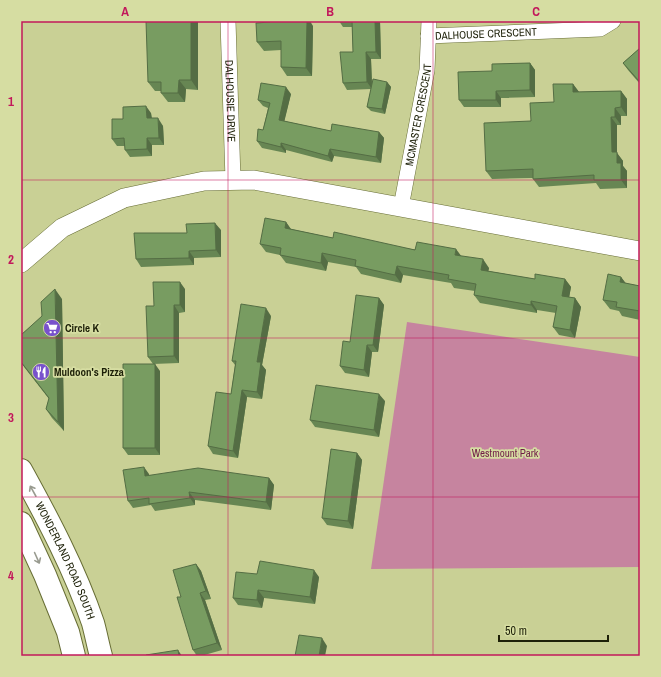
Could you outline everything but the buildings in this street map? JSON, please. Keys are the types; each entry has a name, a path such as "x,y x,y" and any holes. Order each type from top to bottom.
{"main road":[{"name":"WONDERLAND ROAD SOUTH","path":"21,470 48,518 69,565 93,624 101,656"},
{"path":"21,523 66,625 74,656"}],"street":[{"name":"DALHOUSIE DRIVE","path":"228,21 233,180"},
{"name":"DALHOUSE CRESCENT","path":"428,28 600,29 613,21"},
{"name":"MCMASTER CRESCENT","path":"401,207 427,70 428,28"},
{"path":"21,263 62,228 124,198 204,181 233,180 254,180 640,251"}],"green space":[{"name":"Westmount Park","path":"407,322 640,357 640,567 371,569"}],"place":[{"name":"Circle K","path":"52,328"},
{"name":"Muldoon's Pizza","path":"41,372"}]}
